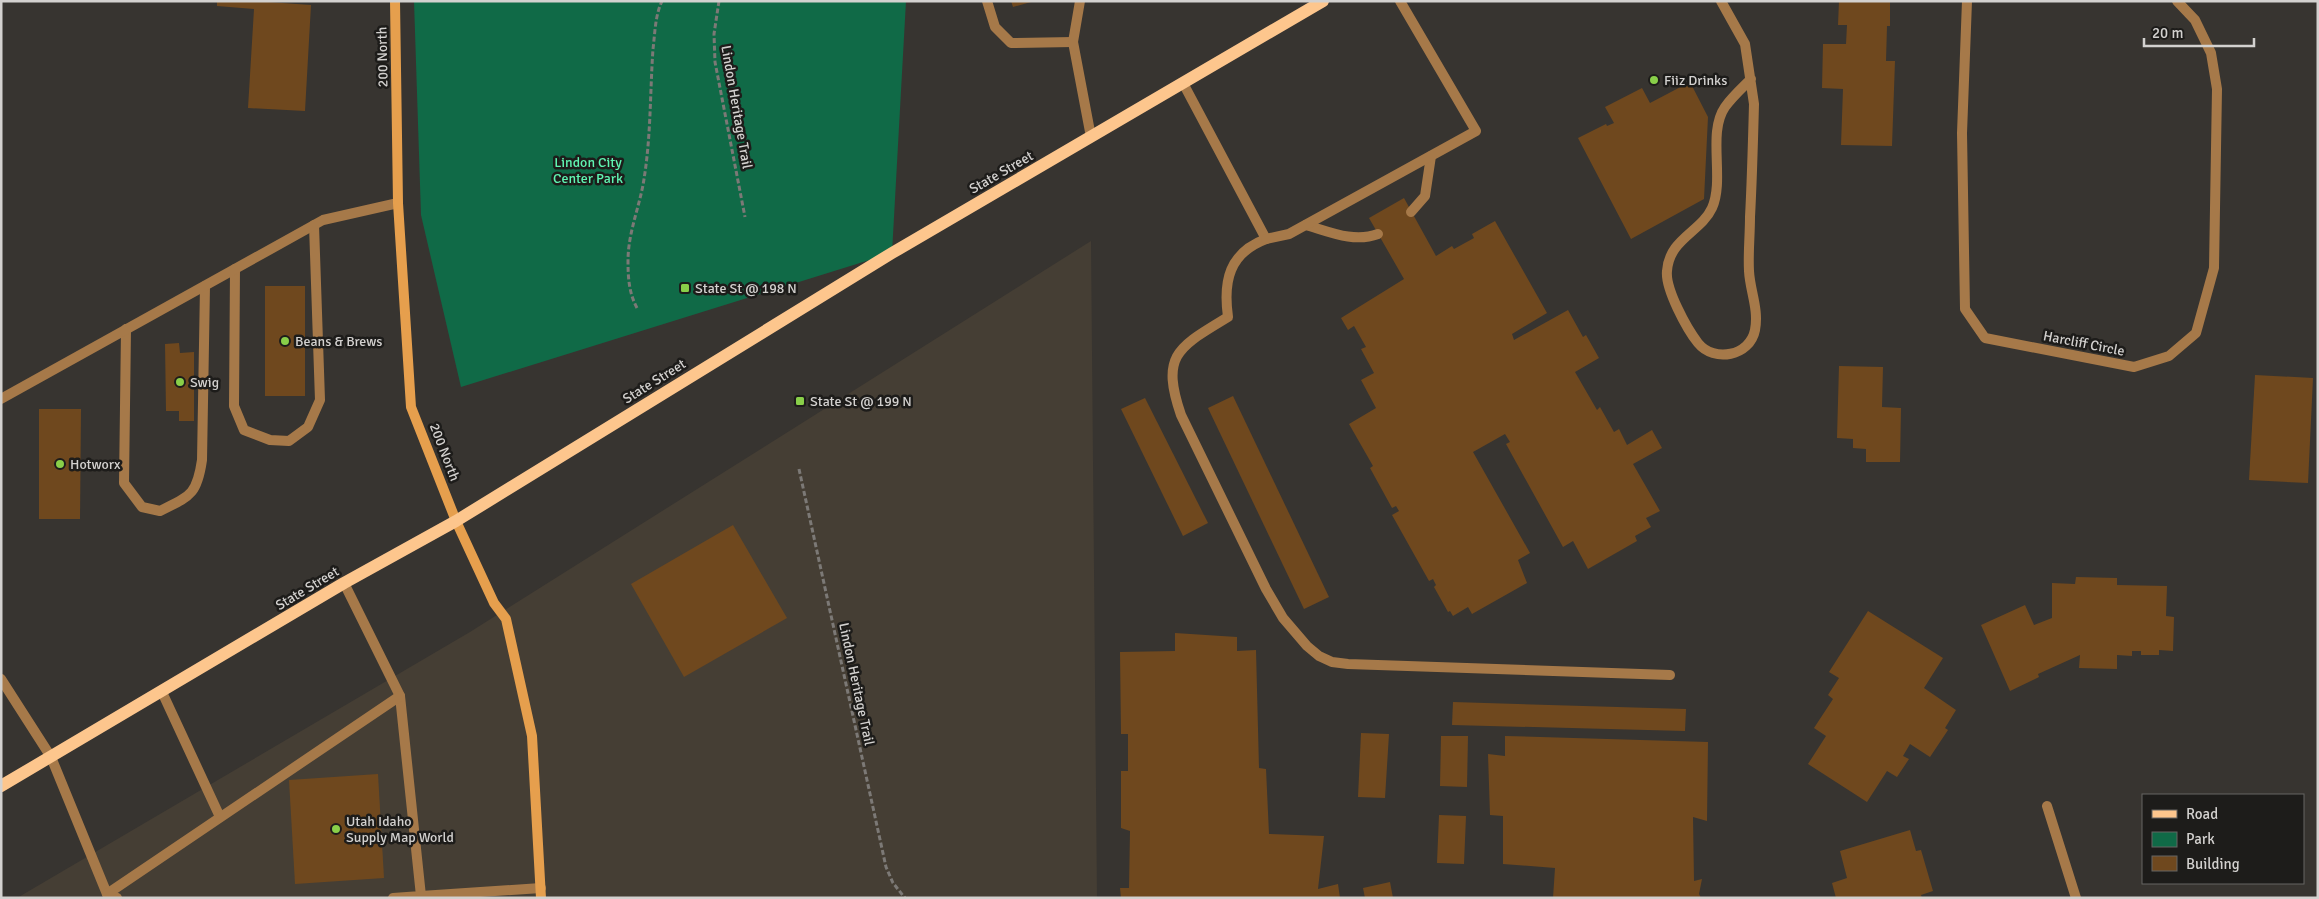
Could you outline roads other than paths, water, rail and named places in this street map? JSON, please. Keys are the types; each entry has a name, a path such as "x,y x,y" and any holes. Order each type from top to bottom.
{"main road":[{"name":"State Street","path":"1,786 344,583 456,520 892,253 1323,1"}],"street":[{"name":"200 North","path":"395,1 398,203 412,407 456,520 494,603 506,619 532,736 541,893"},
{"path":"987,1 995,27 1011,42 1073,42"},
{"path":"1080,1 1073,42 1091,137"},
{"path":"1400,1 1476,131 1306,225 1288,234 1266,239 1244,249 1234,263 1228,278 1226,290 1228,317 1185,344 1175,357 1172,375 1174,394 1181,415 1266,589 1283,618 1307,646 1319,656 1332,662 1348,664 1670,675"},
{"path":"1721,1 1745,44 1751,79 1754,104 1749,272 1757,316 1755,332 1751,341 1739,352 1715,354 1707,350 1694,337 1672,295 1666,277 1667,269 1671,256 1680,242 1712,208 1715,196 1718,129 1724,108 1751,79"},
{"name":"Harcliff Circle","path":"1966,1 1962,133 1965,309 1985,338 2134,367 2169,356 2196,333 2214,268 2217,89 2211,53 2195,20 2177,1"},
{"path":"1183,83 1266,239"},
{"path":"1411,212 1426,196 1431,156"},
{"path":"1,399 324,220 398,203"},
{"path":"235,269 234,406 244,430 270,440 289,440 308,427 320,400 314,225"},
{"path":"1306,225 1353,238 1370,237 1378,234"},
{"path":"126,329 124,483 142,507 160,511 187,498 199,482 202,460 205,286"},
{"path":"344,583 400,696 421,896"},
{"path":"1,679 51,757 112,896 220,817 400,696"},
{"path":"162,692 220,817"},
{"path":"2047,806 2076,898"},
{"path":"393,898 541,893"}],"place":[{"name":"Fiiz Drinks","path":"1654,80"},
{"name":"State St @ 198 N","path":"685,288"},
{"name":"Beans & Brews","path":"285,341"},
{"name":"Swig","path":"180,382"},
{"name":"State St @ 199 N","path":"800,401"},
{"name":"Hotworx","path":"60,464"},
{"name":"Utah Idaho Supply Map World","path":"336,829"}],"park label":[{"name":"Lindon City Center Park","path":"588,170"}]}
